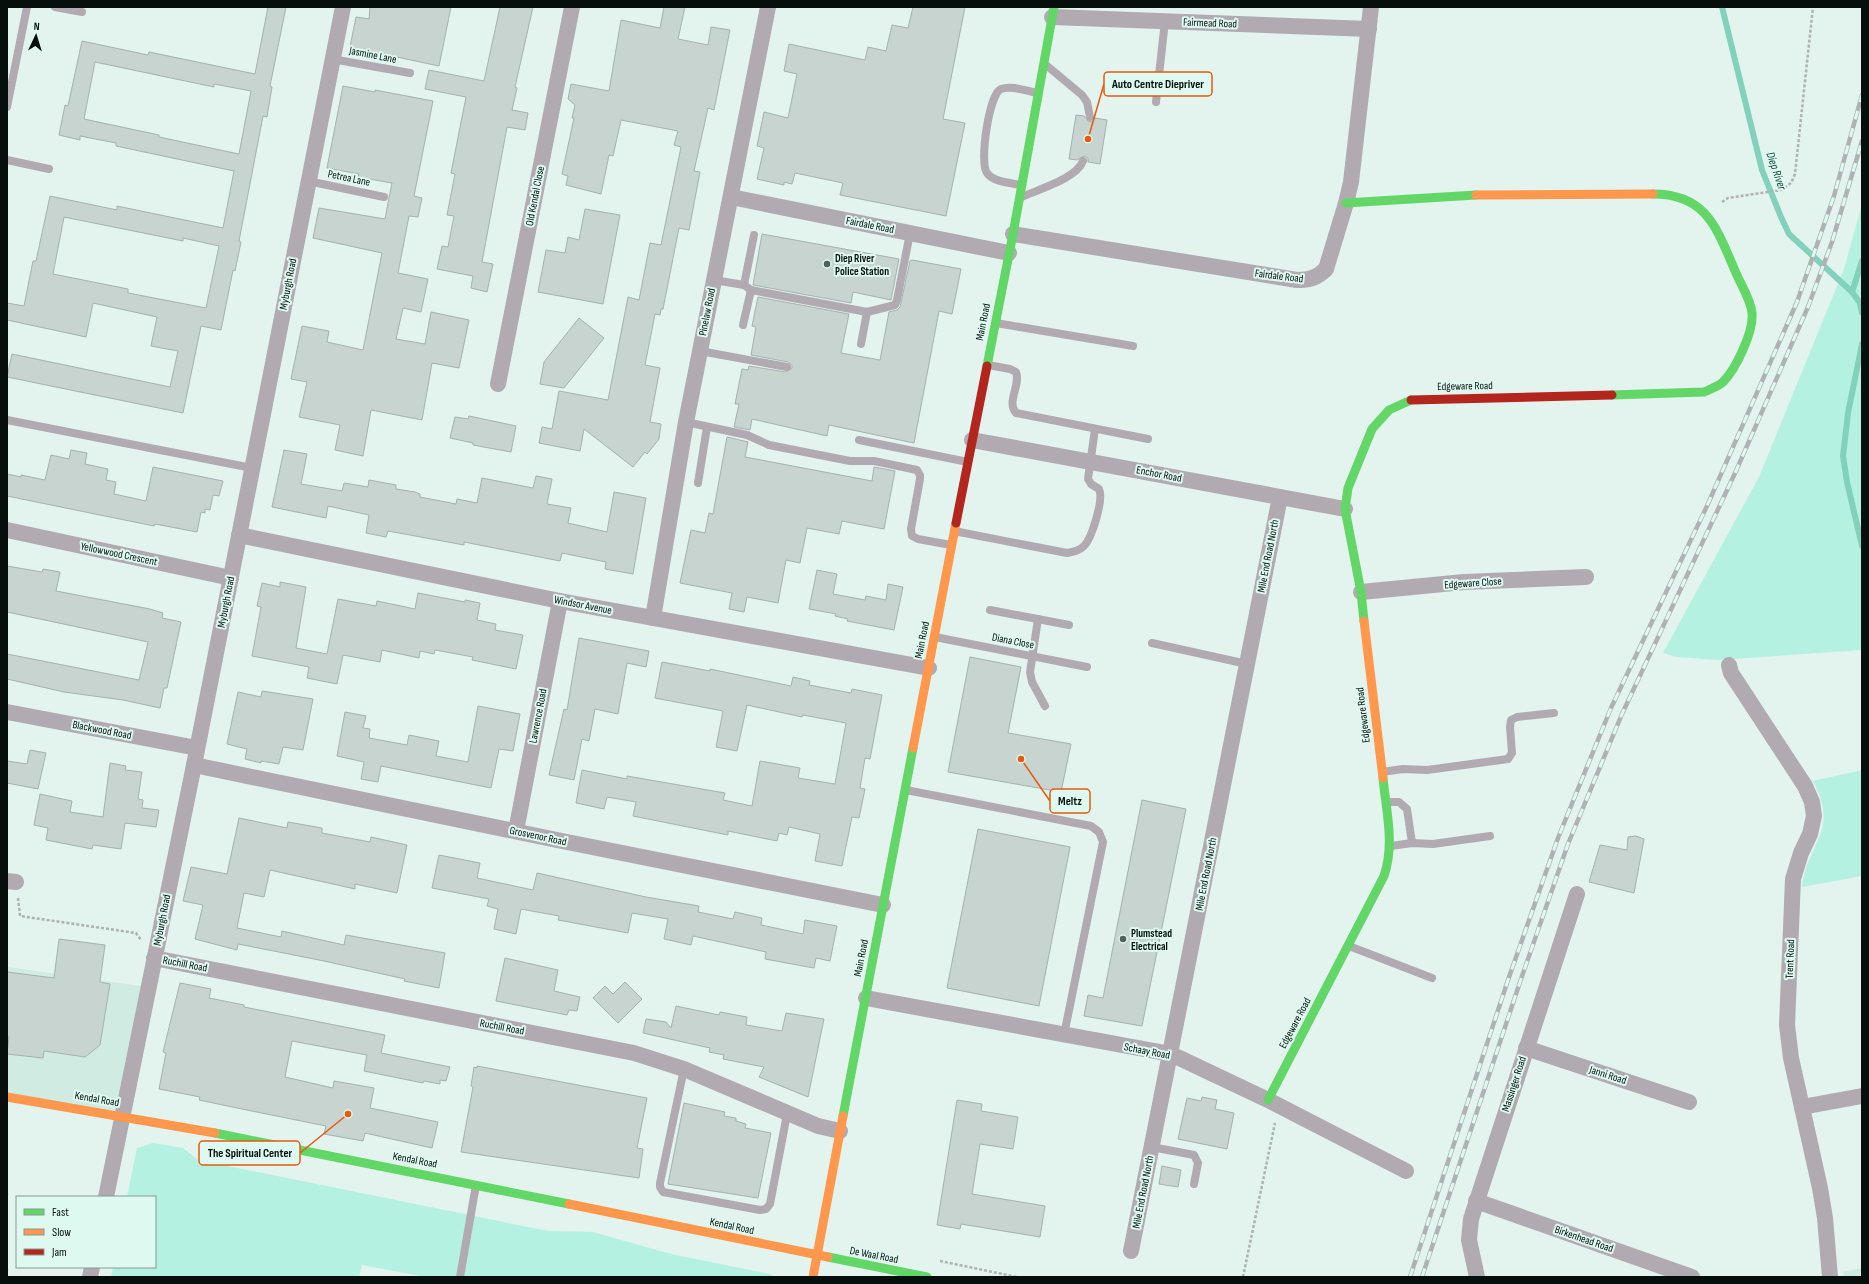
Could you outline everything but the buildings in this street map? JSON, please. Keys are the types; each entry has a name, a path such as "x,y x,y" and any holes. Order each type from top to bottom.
{"main road":[{"name":"Main Road","path":"813,1277 954,531 1013,234 1053,12"},
{"name":"Edgeware Road","path":"1273,1102 1387,869 1390,846 1386,802 1361,592 1345,509 1348,488 1372,429 1378,420 1392,408 1402,402 1421,399 1704,392 1721,384 1733,368 1751,327 1752,314 1748,300 1717,230 1704,212 1683,198 1662,194 1462,195 1346,203"},
{"name":"Kendal Road","path":"7,1096 122,1116 476,1185 817,1256"},
{"name":"De Waal Road","path":"817,1256 927,1277"}],"street":[{"name":"Myburgh Road","path":"106,1196 194,766 343,7"},
{"name":"Old Kendal Close","path":"498,384 572,7"},
{"name":"Pinelaw Road","path":"653,618 686,422 768,7"},
{"name":"Fairdale Road","path":"1013,234 1306,280 1315,278 1326,269 1351,182 1371,7"},
{"name":"Fairmead Road","path":"1053,12 1165,21 1368,29"},
{"name":"Fairdale Road","path":"731,197 1009,253"},
{"name":"Enchor Road","path":"972,440 1345,509"},
{"name":"Mile End Road North","path":"1131,1251 1280,496"},
{"name":"Yellowwood Crescent","path":"7,530 230,578"},
{"name":"Windsor Avenue","path":"239,535 560,601 929,668"},
{"name":"Edgeware Close","path":"1361,592 1464,582 1586,577"},
{"name":"Lawrence Road","path":"516,831 560,601"},
{"name":"Trent Road","path":"1729,665 1731,673 1805,786 1812,802 1814,816 1810,834 1801,852 1793,879 1787,1025 1791,1058 1820,1188 1825,1218 1830,1277"},
{"name":"Blackwood Road","path":"7,712 197,748"},
{"name":"Grosvenor Road","path":"194,766 883,905"},
{"name":"Massinger Road","path":"1477,1277 1469,1230 1476,1201 1577,894"},
{"name":"Ruchill Road","path":"154,958 634,1053 684,1069 818,1126 840,1131"},
{"name":"Schaay Road","path":"866,998 1171,1054 1273,1102 1406,1171"},
{"name":"Janni Road","path":"1526,1048 1689,1102"},
{"path":"1802,1107 1862,1096"},
{"name":"Birkenhead Road","path":"1476,1201 1692,1277"}],"lane":[{"path":"7,107 10,79 27,7"},
{"path":"55,7 82,12"},
{"path":"1156,102 1165,21"},
{"name":"Jasmine Lane","path":"332,59 410,73"},
{"path":"1043,64 1082,95 1087,102 1090,117"},
{"path":"1022,185 993,179 987,175 984,168 984,151 992,102 995,94 1000,89 1011,88 1038,93"},
{"path":"7,160 49,169"},
{"path":"1019,198 1067,177 1081,167 1083,161"},
{"name":"Petrea Lane","path":"308,181 384,197"},
{"path":"714,280 867,312 895,305 910,233"},
{"path":"743,325 754,235"},
{"path":"861,344 867,312"},
{"path":"995,323 1133,346"},
{"path":"700,351 787,367"},
{"path":"987,364 1010,369 1016,372 1017,379 1012,404 1016,413 1148,439"},
{"path":"7,420 252,468"},
{"path":"686,422 747,435 769,445 850,461 874,461 916,470 920,475 920,479 911,529 912,536 918,539 952,546"},
{"path":"698,483 706,427"},
{"path":"954,531 1066,553 1083,547 1093,532 1100,492 1088,479 1095,429"},
{"path":"859,440 968,462"},
{"path":"990,610 1069,625"},
{"path":"1038,619 1030,678 1045,706"},
{"name":"Diana Close","path":"935,637 1087,667"},
{"path":"1152,643 1247,664"},
{"path":"1382,772 1403,769 1427,770 1508,759 1512,750 1510,727 1512,720 1517,717 1554,714"},
{"path":"906,790 1091,826 1099,832 1103,842 1064,1035"},
{"path":"1386,802 1399,802 1407,809 1412,843"},
{"path":"1390,846 1412,843 1433,844 1490,836"},
{"path":"1349,946 1432,978"},
{"path":"684,1069 660,1183 661,1190 666,1194 760,1210 766,1209 770,1204 787,1114"},
{"path":"1152,1147 1194,1155 1198,1160 1194,1184"},
{"path":"460,1277 476,1185"}],"path":[{"path":"1704,212 1728,198 1781,190 1791,183 1795,174 1813,7"},
{"path":"11,881 20,916 136,933 154,958"},
{"path":"1243,1277 1273,1102"}],"shaded area":[{"path":"7,967 148,987 122,1116 7,1097"},
{"path":"1862,1268 1862,1277 1844,1277 1843,1272"}],"green space":[{"path":"1862,204 1862,650 1718,660 1677,657 1663,653 1759,477 1844,269"},
{"path":"1862,770 1862,876 1802,887 1805,872 1823,825 1824,812 1821,798 1813,781"},
{"path":"153,1143 183,1148 198,1160 548,1231 593,1232 671,1254 770,1274 775,1277 426,1277 362,1265 359,1277 111,1277 113,1268 156,1268 156,1196 127,1196 137,1148"}],"waterway":[{"name":"Diep River","path":"1722,7 1762,170 1781,217 1789,234 1852,292 1860,303 1862,313"},
{"path":"1852,292 1862,261"},
{"name":"Diep River","path":"1862,344 1848,413 1843,456 1847,482 1862,546"}],"railway":[{"path":"1410,1277 1508,980 1558,838 1611,708 1707,506 1797,302 1834,196 1862,95"},
{"path":"1422,1277 1520,982 1568,844 1622,714 1736,471 1808,307 1832,242 1862,141"}],"traffic: fast":[{"path":"987,366 1013,234 1054,7"},
{"path":"1612,395 1704,392 1714,388 1723,382 1733,368 1743,349 1752,321 1750,303 1746,293 1723,243 1708,217 1686,200 1672,196 1653,194"},
{"path":"1346,203 1476,195"},
{"path":"1364,621 1361,592 1345,509 1348,488 1372,429 1389,410 1411,400"},
{"path":"843,1116 913,748"},
{"path":"1268,1100 1384,876 1389,852 1389,827 1383,778"},
{"path":"215,1133 569,1204"},
{"path":"828,1257 927,1277"}],"traffic: slow":[{"path":"1476,195 1653,194"},
{"path":"913,748 956,523"},
{"path":"1364,621 1383,778"},
{"path":"7,1097 215,1133"},
{"path":"813,1277 843,1116"},
{"path":"569,1204 828,1257"}],"traffic: jam":[{"path":"956,523 987,366"},
{"path":"1411,400 1612,395"}],"place":[{"name":"Auto Centre Diepriver","path":"1088,139"},
{"name":"Diep River Police Station","path":"827,264"},
{"name":"Meltz","path":"1021,759"},
{"name":"Plumstead Electrical","path":"1123,939"},
{"name":"The Spiritual Center","path":"348,1114"}]}
